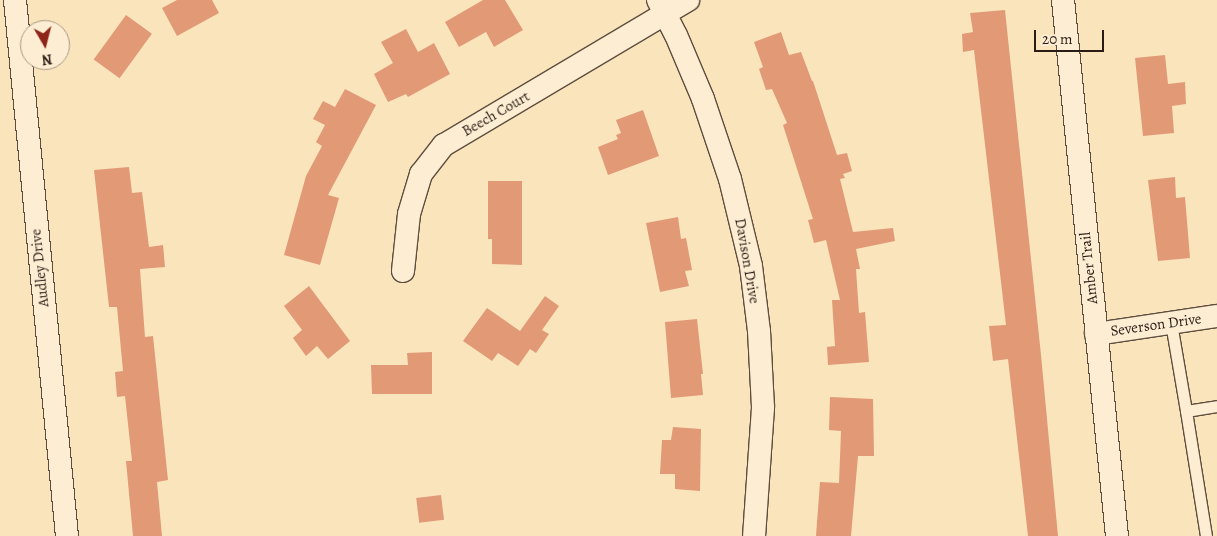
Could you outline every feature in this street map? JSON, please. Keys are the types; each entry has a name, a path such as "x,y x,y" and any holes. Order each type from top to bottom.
{"street":[{"name":"Beech Court","path":"403,271 409,214 421,174 444,145 661,7 688,0"},
{"name":"Amber Trail","path":"1063,0 1117,536"},
{"name":"Audley Drive","path":"12,3 67,536"},
{"name":"Davison Drive","path":"661,7 703,99 730,179 751,266 758,331 763,408 754,536"},
{"name":"Severson Drive","path":"1096,334 1217,316"}],"lane":[{"path":"1171,323 1206,536"},
{"path":"1186,411 1217,406"}],"building":[{"path":"177,0 212,0 219,13 177,36 162,8"},
{"path":"483,0 505,0 523,30 494,47 486,32 459,47 445,22"},
{"path":"1005,10 1058,536 1028,536 1008,359 993,361 989,326 1006,325 974,50 963,52 962,34 973,32 970,13"},
{"path":"126,15 152,34 120,78 94,59"},
{"path":"406,29 418,52 434,43 450,74 408,97 406,94 388,102 374,74 393,63 381,42"},
{"path":"781,32 789,55 801,52 813,81 837,155 847,153 852,171 843,174 845,178 840,179 853,232 893,228 895,241 856,249 860,269 856,269 859,313 865,312 869,362 828,365 827,347 835,346 832,300 840,300 826,240 814,243 808,220 813,219 783,125 787,123 772,89 766,90 759,69 763,67 754,42"},
{"path":"1165,55 1168,84 1185,82 1186,104 1172,106 1174,133 1143,136 1135,58"},
{"path":"345,89 376,105 328,195 339,198 320,265 284,255 306,176 322,146 316,142 325,125 313,119 323,101 335,107"},
{"path":"643,110 659,156 608,175 598,147 618,139 616,135 621,133 616,120"},
{"path":"129,167 132,193 142,192 149,247 163,245 165,267 140,269 145,337 153,336 168,480 157,482 162,536 133,536 126,461 132,461 125,396 117,397 115,372 123,371 117,307 109,307 94,170"},
{"path":"1175,177 1176,198 1185,197 1190,258 1158,261 1148,180"},
{"path":"488,181 522,181 522,265 492,264 492,239 488,239"},
{"path":"678,217 681,239 686,238 692,270 685,271 689,286 660,292 646,223"},
{"path":"309,286 350,341 328,359 317,346 306,356 293,338 302,330 284,306"},
{"path":"545,296 559,306 542,330 549,334 536,353 530,349 518,366 498,353 492,361 463,341 487,308 520,331"},
{"path":"697,319 703,374 701,374 703,395 671,398 665,322"},
{"path":"432,352 432,394 372,394 371,365 408,365 407,353"},
{"path":"830,397 873,399 874,456 858,456 851,536 816,536 820,482 839,483 841,431 829,430"},
{"path":"673,427 701,429 700,491 675,489 675,474 660,474 662,440 671,440"},
{"path":"441,495 444,520 419,523 416,498"}]}
